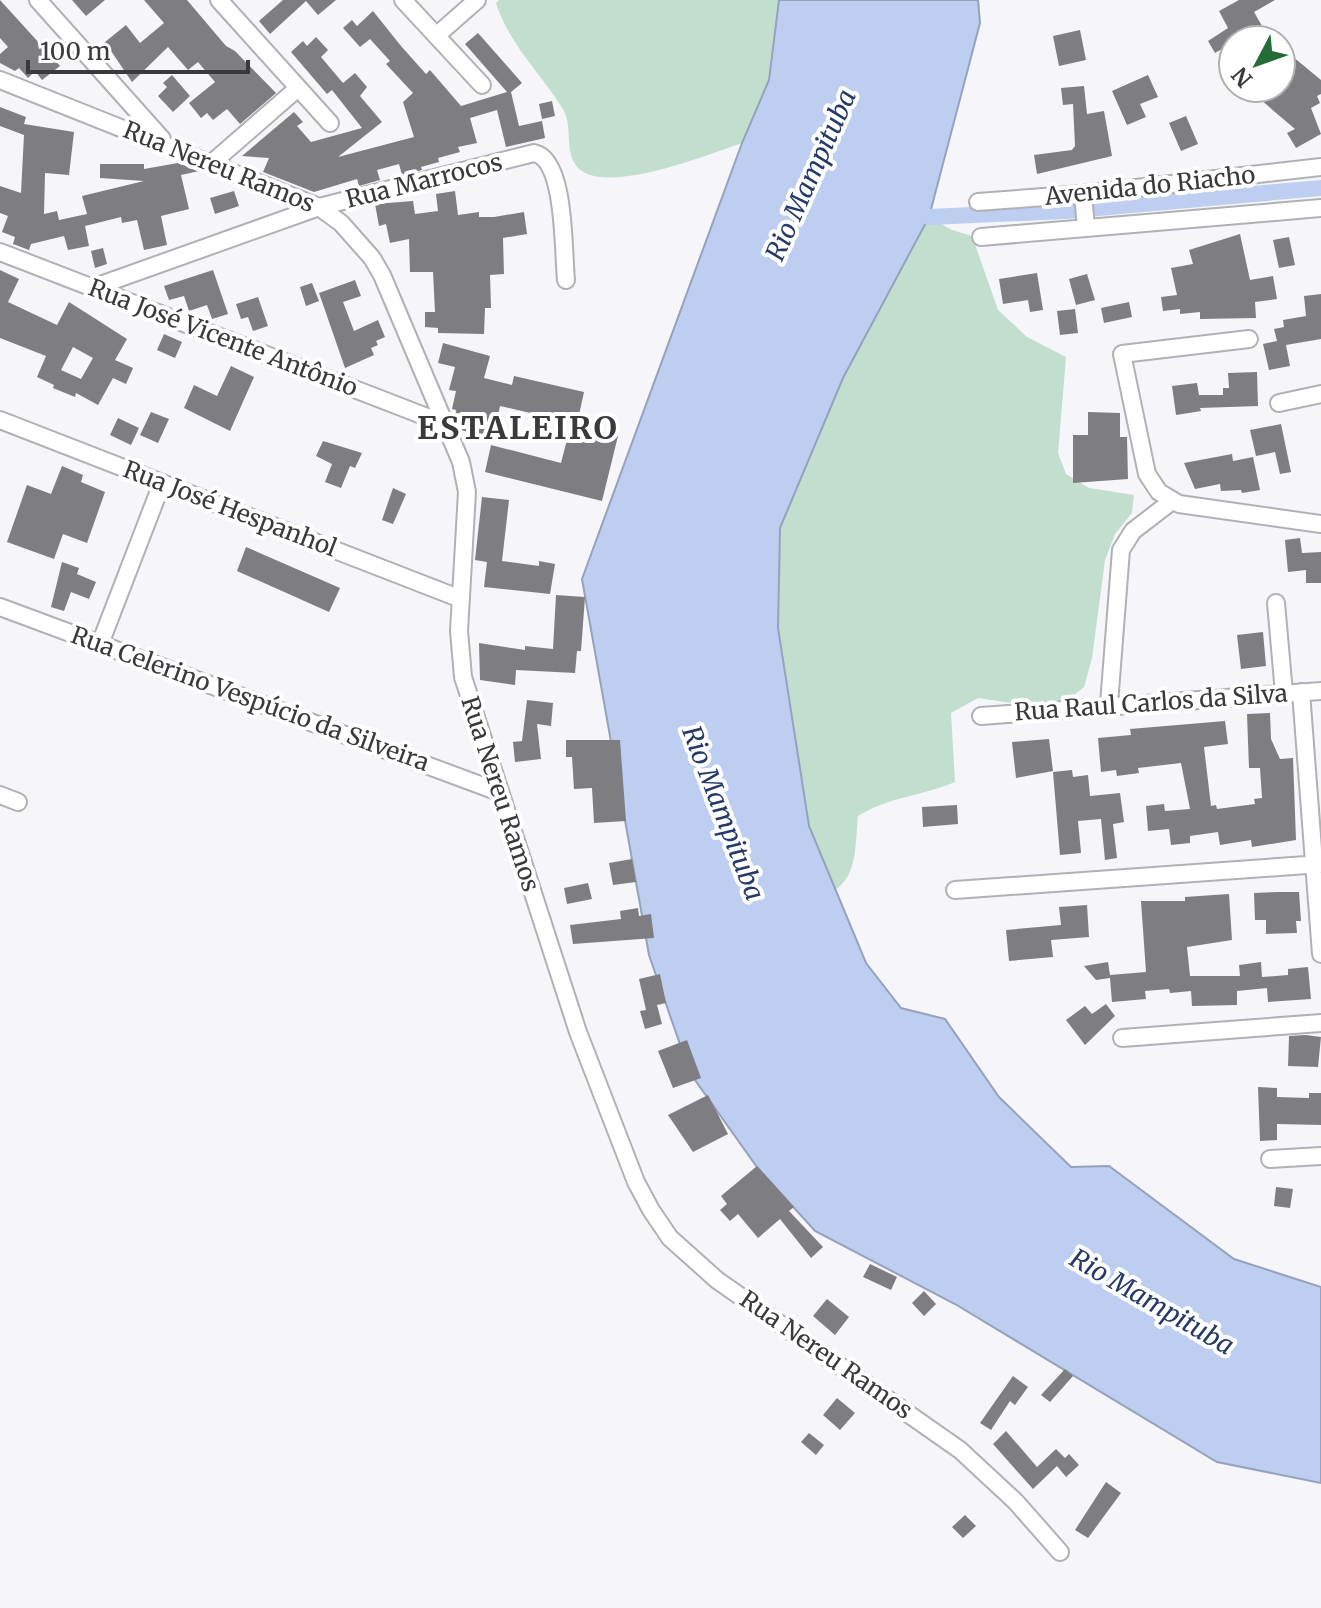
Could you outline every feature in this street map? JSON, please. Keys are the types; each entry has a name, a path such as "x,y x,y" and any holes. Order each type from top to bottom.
{"street":[{"path":"38,0 166,143"},
{"path":"219,0 330,123"},
{"path":"403,0 482,85"},
{"path":"436,36 477,0"},
{"name":"Rua Nereu Ramos","path":"0,80 166,143 319,207 341,223 372,258 461,462 467,492 461,599 463,677 592,1069 636,1182 670,1238 717,1280 960,1450 1016,1502 1060,1552"},
{"path":"213,162 298,88"},
{"name":"Rua Marrocos","path":"92,288 319,207 526,155 544,155 551,163 557,184 566,280"},
{"name":"Avenida do Riacho","path":"978,202 1083,194 1321,167"},
{"path":"1083,194 1086,228"},
{"name":"Avenida do Riacho","path":"981,237 1321,208"},
{"name":"Rua José Vicente Antônio","path":"0,252 445,424"},
{"path":"1249,339 1122,354 1147,474 1159,492 1172,501 1321,524"},
{"path":"1279,403 1321,394"},
{"name":"Rua José Hespanhol","path":"0,420 461,599"},
{"path":"100,644 162,483"},
{"path":"1109,704 1121,550 1133,531 1172,501"},
{"path":"1276,603 1318,864 1321,954"},
{"name":"Rua Celerino Vespúcio da Silveira","path":"0,607 499,792"},
{"name":"Rua Raul Carlos da Silva","path":"981,716 1109,704 1321,691"},
{"path":"0,795 18,802"},
{"path":"955,890 1318,864"},
{"path":"1122,1038 1321,1023"},
{"path":"1270,1159 1321,1156"}],"green space":[{"path":"499,0 779,0 769,80 742,143 680,164 629,176 587,174 572,157 565,113 508,31 496,3"},
{"path":"929,217 952,230 972,236 998,310 1027,337 1066,357 1058,453 1066,474 1089,488 1134,495 1132,513 1115,534 1105,560 1092,658 1084,687 1066,701 1018,704 978,698 951,713 955,782 881,805 858,816 852,867 835,890 809,826 778,628 780,528 843,378"}],"water":[{"name":"Rio Mampituba","path":"779,0 978,0 980,23 929,217 843,378 780,528 778,628 809,826 866,963 901,1008 945,1019 999,1097 1071,1167 1109,1166 1234,1259 1321,1287 1321,1483 1217,1462 955,1304 815,1231 757,1167 690,1073 649,955 582,579 742,143 769,80"}],"building":[{"path":"0,0 60,66 42,80 35,71 28,78 19,68 15,71 0,63 0,54 8,47 0,38"},
{"path":"72,0 105,0 86,16"},
{"path":"144,0 187,0 226,46 235,51 276,93 240,124 227,109 213,120 207,113 201,118 189,103 215,82 198,62 188,70 168,47 132,82 105,42 126,25 140,43 164,23"},
{"path":"283,0 336,0 318,15 306,1 270,34 259,21"},
{"path":"1239,0 1275,0 1254,12 1261,24 1226,24 1219,11"},
{"path":"373,11 426,74 430,70 461,106 507,92 465,44 478,33 522,83 511,92 519,126 542,121 545,138 506,147 497,110 470,118 477,143 458,147 460,152 438,158 439,162 421,167 422,170 402,175 399,164 377,170 380,180 359,186 357,179 314,192 263,172 269,158 242,156 294,112 303,122 297,126 311,142 362,128 332,90 327,94 291,52 303,41 307,46 316,37 328,50 321,57 343,83 355,73 367,87 360,96 382,122 338,157 414,137 403,102 413,93 386,64 390,61 370,39 360,47 343,28 352,20 357,26"},
{"path":"1080,30 1086,60 1059,66 1053,36"},
{"path":"1217,35 1217,52 1215,53 1208,41"},
{"path":"1297,60 1321,80 1321,94 1317,96 1320,103 1311,108 1321,134 1296,148 1287,133 1295,129 1266,104 1297,104"},
{"path":"172,75 190,96 173,112 158,96 167,87 163,83"},
{"path":"1148,75 1158,97 1140,104 1146,117 1127,125 1112,91"},
{"path":"1084,86 1087,114 1104,111 1112,156 1037,174 1034,155 1072,150 1075,146 1073,104 1063,105 1061,88"},
{"path":"552,101 555,116 542,119 539,104"},
{"path":"0,107 26,117 24,124 74,132 69,175 45,173 44,214 57,211 59,220 87,214 82,196 144,181 100,178 100,164 144,164 144,169 178,163 199,171 181,175 189,209 161,216 167,245 144,250 137,220 122,223 121,217 85,226 89,246 68,250 64,236 31,244 29,250 13,244 15,237 2,232 8,216 0,213 0,186 21,193 24,135 0,126"},
{"path":"1186,116 1198,144 1181,151 1169,123"},
{"path":"234,191 239,206 215,214 210,198"},
{"path":"455,191 458,215 479,212 479,217 494,217 524,212 527,234 503,238 504,274 490,275 491,308 485,308 484,334 438,333 438,328 425,327 425,312 435,312 433,272 410,272 409,239 390,243 386,224 379,226 375,204 413,201 415,214 438,211 436,194"},
{"path":"1240,234 1250,280 1273,276 1277,299 1255,302 1256,318 1200,319 1200,312 1180,314 1180,309 1163,311 1161,297 1177,295 1171,268 1193,264 1189,250"},
{"path":"1289,237 1295,265 1279,268 1273,240"},
{"path":"103,248 107,264 95,268 91,251"},
{"path":"0,270 19,279 8,302 57,325 69,302 127,339 115,360 133,368 126,384 113,378 98,405 76,393 75,397 53,388 54,385 37,377 46,356 0,338","holes":["73,347 93,358 81,379 61,370"]},
{"path":"213,270 228,314 212,319 207,305 189,311 184,296 169,300 164,286"},
{"path":"1037,273 1043,310 1030,312 1028,300 1003,304 999,279"},
{"path":"1087,274 1095,300 1076,305 1069,279"},
{"path":"355,280 361,296 343,302 354,331 378,320 385,337 376,341 378,345 371,348 374,355 345,368 319,293"},
{"path":"312,283 319,301 306,306 300,287"},
{"path":"1321,294 1321,339 1286,345 1290,366 1269,370 1263,344 1277,341 1274,329 1284,327 1283,320 1306,316 1304,296"},
{"path":"258,297 268,326 253,331 248,317 241,319 236,304"},
{"path":"1129,302 1132,317 1104,323 1101,308"},
{"path":"1075,309 1078,333 1060,335 1057,311"},
{"path":"164,334 182,342 175,358 157,350"},
{"path":"443,343 490,356 484,378 512,385 514,376 584,392 577,424 500,406 493,437 460,430 461,419 455,418 456,410 452,409 456,391 449,390 455,367 438,363"},
{"path":"231,366 254,377 230,431 184,408 194,385 217,396"},
{"path":"1257,372 1258,406 1200,408 1201,411 1176,415 1172,386 1197,383 1199,395 1223,395 1223,388 1229,388 1228,373"},
{"path":"151,412 169,419 158,443 140,435"},
{"path":"1088,412 1120,413 1120,437 1127,437 1128,479 1073,483 1073,435 1088,435"},
{"path":"118,418 139,428 131,445 110,435"},
{"path":"571,424 618,436 602,501 485,472 491,445 561,463"},
{"path":"1281,424 1291,472 1280,474 1275,452 1256,456 1250,430"},
{"path":"323,441 362,453 355,468 350,466 341,488 325,482 332,464 316,456"},
{"path":"1232,454 1233,461 1253,457 1260,490 1242,493 1241,490 1221,491 1220,484 1195,489 1184,463"},
{"path":"62,466 83,475 81,482 105,492 87,543 63,534 54,559 7,542 27,485 51,494"},
{"path":"393,488 406,494 393,524 382,520"},
{"path":"482,497 509,500 502,561 539,566 539,561 555,564 550,594 484,587 487,562 475,560"},
{"path":"1300,538 1302,553 1321,552 1321,583 1306,583 1306,570 1288,572 1285,540"},
{"path":"246,547 340,588 329,612 237,571"},
{"path":"62,562 79,568 77,574 96,582 89,599 71,592 64,611 51,607"},
{"path":"556,595 585,597 581,651 577,651 575,673 516,670 515,685 480,680 479,643 525,650 525,646 553,649"},
{"path":"1263,632 1266,666 1241,669 1237,635"},
{"path":"527,700 553,703 551,726 537,724 541,759 515,762 513,742 522,741"},
{"path":"1270,713 1271,739 1280,759 1293,758 1296,840 1252,847 1251,840 1220,845 1218,832 1190,836 1190,843 1171,845 1169,829 1148,831 1146,806 1164,804 1165,811 1190,809 1181,763 1138,768 1139,773 1117,776 1116,770 1101,772 1098,738 1131,735 1130,729 1225,721 1228,744 1204,747 1211,806 1216,805 1217,809 1255,804 1254,799 1262,798 1260,768 1249,768 1247,714"},
{"path":"1049,739 1053,771 1016,778 1012,742"},
{"path":"566,740 620,740 626,821 594,823 592,788 574,789 572,757 566,757"},
{"path":"1072,770 1073,777 1088,775 1090,796 1120,793 1124,822 1113,824 1117,858 1105,860 1101,819 1078,821 1081,853 1060,855 1053,772"},
{"path":"957,805 958,824 923,827 922,807"},
{"path":"632,859 636,882 613,885 609,863"},
{"path":"588,883 592,899 567,904 564,888"},
{"path":"1299,892 1301,921 1296,921 1297,933 1266,934 1266,920 1255,920 1254,893"},
{"path":"1229,894 1232,940 1187,947 1190,976 1240,976 1239,965 1261,962 1262,977 1288,975 1288,969 1308,967 1311,999 1268,1002 1267,988 1237,991 1237,1005 1192,1006 1191,991 1170,993 1169,989 1145,991 1146,999 1112,1002 1110,978 1096,980 1084,966 1108,962 1110,975 1146,972 1141,901 1185,901 1185,897"},
{"path":"1087,905 1089,937 1051,940 1053,957 1009,961 1006,930 1061,925 1059,907"},
{"path":"638,908 639,916 651,914 654,938 573,944 570,925 621,919 620,911"},
{"path":"660,974 666,1003 657,1005 662,1024 645,1029 640,1011 646,1010 639,979"},
{"path":"1106,1004 1115,1016 1085,1045 1066,1020 1085,1006 1092,1014"},
{"path":"1289,1036 1321,1037 1318,1067 1288,1066"},
{"path":"687,1040 701,1078 673,1088 658,1051"},
{"path":"1258,1087 1277,1088 1277,1097 1309,1098 1309,1093 1321,1093 1321,1125 1277,1124 1277,1140 1260,1141"},
{"path":"708,1095 728,1134 693,1152 668,1115"},
{"path":"757,1166 794,1207 789,1211 823,1247 811,1258 780,1219 758,1238 738,1214 730,1221 720,1210 727,1204 721,1196"},
{"path":"1276,1187 1293,1189 1290,1208 1274,1206"},
{"path":"870,1264 897,1277 891,1290 863,1277"},
{"path":"924,1291 936,1304 924,1316 912,1303"},
{"path":"827,1299 849,1317 835,1335 813,1316"},
{"path":"1065,1369 1073,1376 1050,1402 1041,1395"},
{"path":"1013,1376 1028,1387 1015,1405 1010,1401 991,1430 980,1423"},
{"path":"837,1398 855,1413 840,1430 823,1415"},
{"path":"1006,1431 1037,1467 1056,1449 1065,1458 1069,1454 1079,1465 1066,1477 1057,1466 1033,1489 993,1444"},
{"path":"809,1433 824,1445 816,1455 801,1442"},
{"path":"1106,1482 1121,1493 1088,1538 1075,1530"},
{"path":"965,1515 976,1526 963,1538 952,1527"}],"waterway":[{"path":"929,217 1065,211 1321,188"}],"district":[{"name":"ESTALEIRO","path":"518,428"}]}
